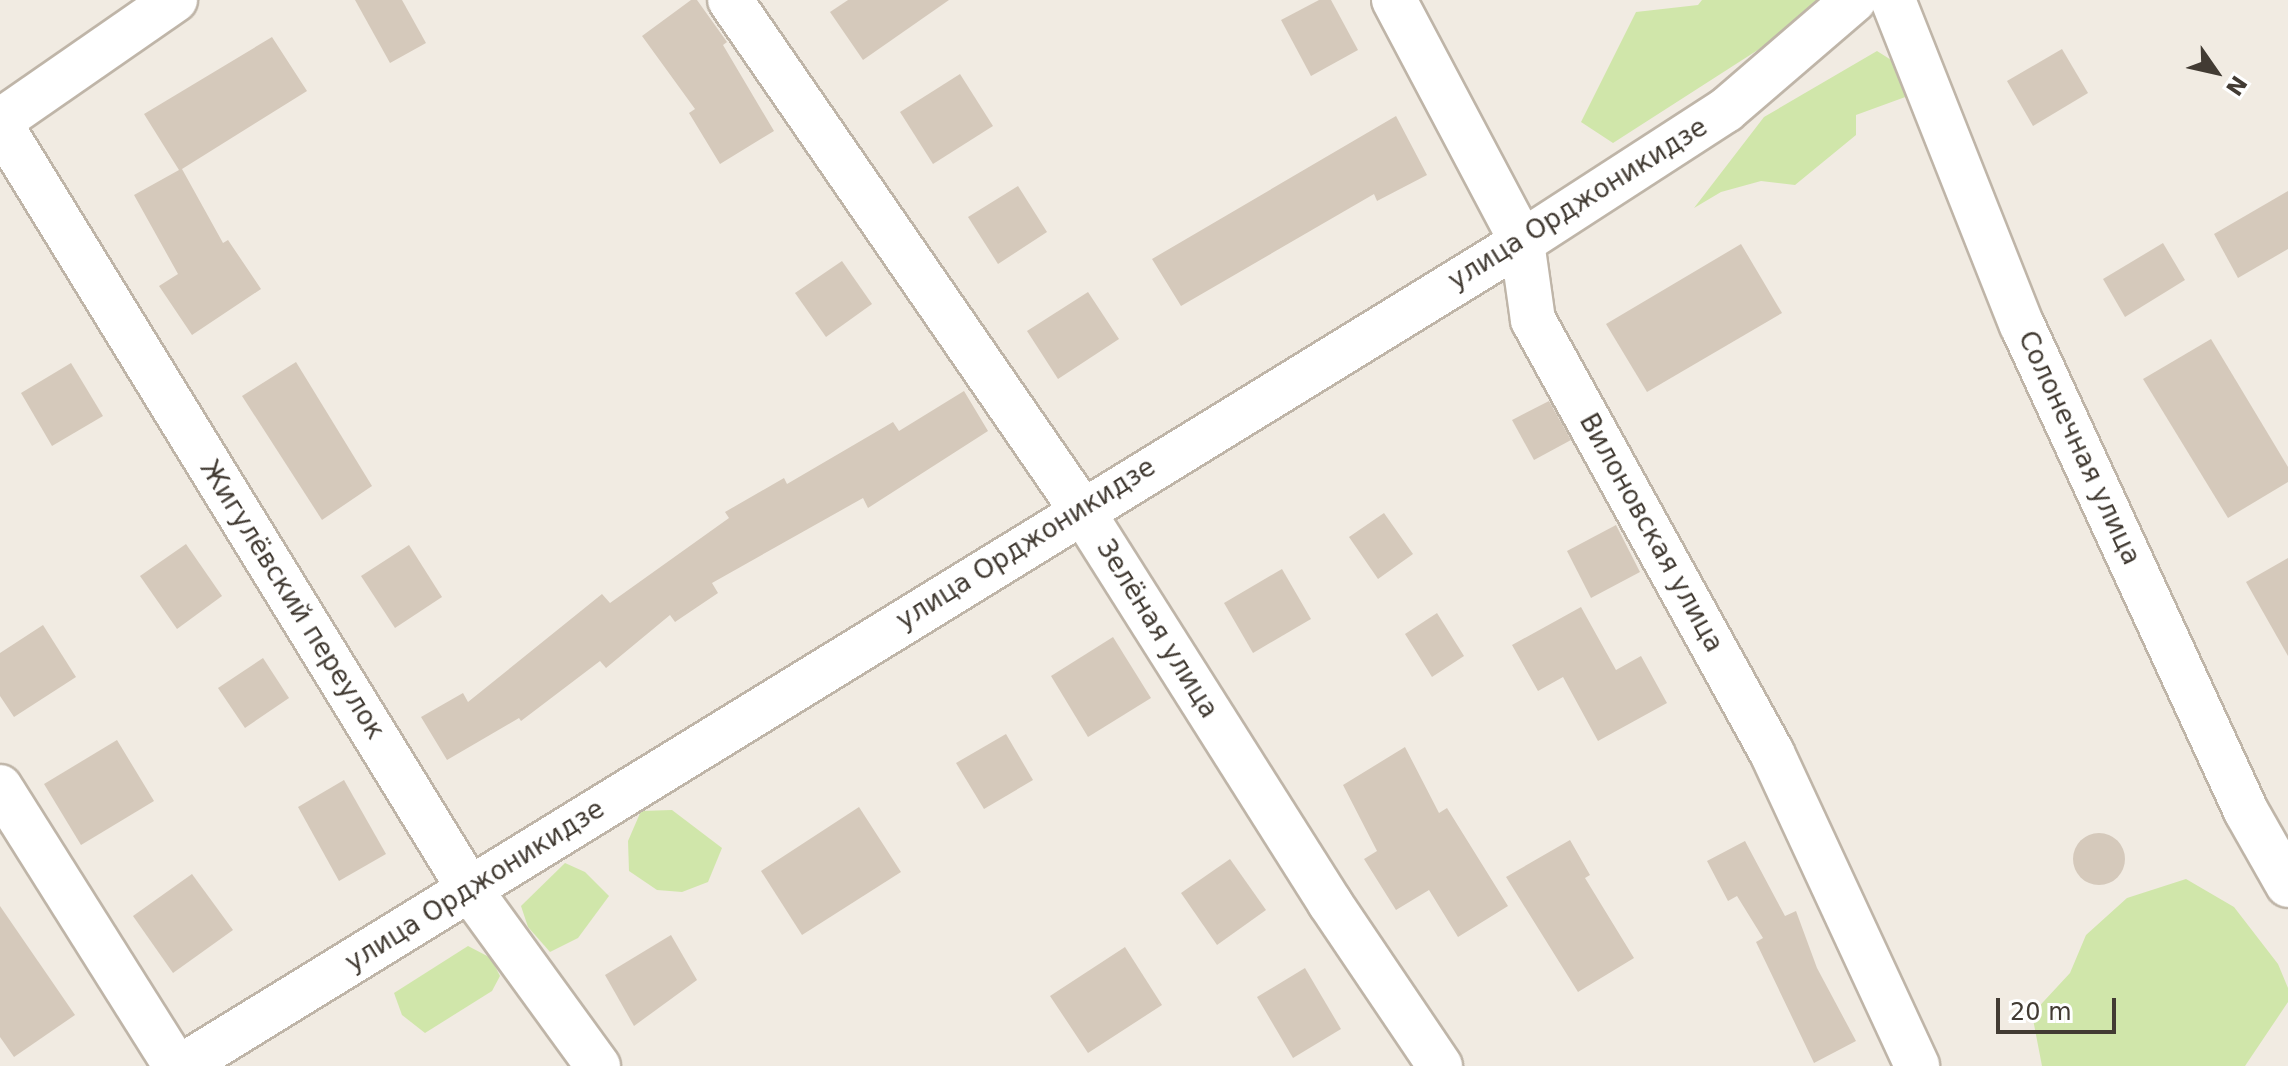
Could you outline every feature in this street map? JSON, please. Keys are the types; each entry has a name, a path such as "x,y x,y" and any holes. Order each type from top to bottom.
{"street":[{"path":"0,122 175,0"},
{"name":"Зелёная улица","path":"730,0 1081,509 1321,890 1440,1066"},
{"name":"Вилоновская улица","path":"1394,0 1522,242 1533,320 1772,753 1917,1066"},
{"name":"улица Орджоникидзе","path":"179,1066 470,890 1081,509 1522,242 1726,110 1854,0"},
{"name":"Солонечная улица","path":"1893,0 2022,325 2246,811 2288,885"},
{"name":"Жигулёвский переулок","path":"0,122 470,890 598,1066"},
{"path":"0,787 179,1066"}],"green space":[{"path":"1702,0 1818,0 1781,35 1613,143 1581,122 1636,12 1698,5"},
{"path":"1877,51 1907,70 1919,92 1856,115 1856,135 1795,185 1761,181 1721,192 1694,208 1764,117"},
{"path":"672,810 722,848 708,882 682,892 657,890 629,871 628,841 641,811"},
{"path":"565,863 585,872 609,896 578,938 550,952 528,927 521,906"},
{"path":"2186,879 2234,907 2278,964 2288,988 2288,1002 2245,1066 2042,1066 2032,1014 2070,973 2086,935 2127,898"},
{"path":"468,946 491,958 500,976 492,991 425,1033 402,1015 394,993"}],"building":[{"path":"355,0 402,0 426,43 390,63"},
{"path":"691,0 697,0 727,42 723,45 774,131 720,164 689,113 695,109 642,36"},
{"path":"848,0 949,0 863,60 830,12"},
{"path":"1319,0 1331,0 1358,50 1311,76 1281,20"},
{"path":"272,37 307,91 182,169 223,243 228,240 261,289 192,335 159,286 178,274 134,195 179,170 144,114"},
{"path":"2062,49 2088,93 2033,126 2007,81"},
{"path":"960,74 993,126 933,164 900,112"},
{"path":"1396,116 1427,175 1377,201 1374,194 1181,306 1152,259"},
{"path":"1018,186 1047,232 998,264 968,217"},
{"path":"2288,191 2288,249 2238,278 2214,234"},
{"path":"2163,243 2185,280 2125,317 2103,279"},
{"path":"1741,244 1782,313 1647,392 1606,324"},
{"path":"842,261 872,304 826,337 795,293"},
{"path":"1088,292 1119,339 1058,379 1027,331"},
{"path":"2211,339 2288,467 2288,482 2228,518 2143,379"},
{"path":"296,362 372,486 322,520 242,396"},
{"path":"71,363 103,416 52,446 21,393"},
{"path":"964,391 988,431 868,508 863,498 712,583 718,593 675,622 670,615 606,668 600,661 521,721 519,718 447,760 421,717 463,693 468,702 602,594 610,603 729,518 725,512 784,478 787,484 893,422 899,431"},
{"path":"1549,401 1571,440 1534,460 1512,420"},
{"path":"1384,513 1413,554 1378,579 1349,537"},
{"path":"1616,525 1640,572 1591,598 1567,551"},
{"path":"186,544 222,596 177,629 140,576"},
{"path":"409,545 442,597 395,628 361,576"},
{"path":"2288,558 2288,656 2246,582"},
{"path":"1282,569 1311,619 1253,653 1224,603"},
{"path":"1581,607 1616,670 1641,656 1667,703 1598,741 1563,677 1538,691 1512,645"},
{"path":"1437,613 1464,656 1432,677 1405,634"},
{"path":"43,625 76,677 14,717 0,696 0,653"},
{"path":"1113,637 1151,698 1088,737 1051,676"},
{"path":"263,658 289,698 245,728 218,688"},
{"path":"1006,734 1033,780 984,809 956,763"},
{"path":"117,740 154,801 81,845 44,784"},
{"path":"1405,747 1439,813 1447,808 1508,906 1458,937 1429,890 1396,910 1364,859 1377,851 1343,785"},
{"path":"344,780 386,854 339,881 298,807"},
{"path":"859,807 901,872 802,935 761,871"},
{"path":"2099,833 2117,841 2125,859 2117,877 2099,885 2081,877 2073,859 2081,841"},
{"path":"1570,840 1590,875 1585,878 1634,958 1578,992 1506,877"},
{"path":"1745,841 1785,916 1796,911 1817,968 1856,1041 1814,1063 1756,942 1763,938 1737,896 1728,901 1707,861"},
{"path":"1230,859 1266,910 1217,945 1181,893"},
{"path":"192,874 233,930 173,973 133,916"},
{"path":"0,906 75,1015 14,1057 0,1037"},
{"path":"671,935 697,980 634,1026 605,975"},
{"path":"1125,947 1162,1005 1088,1053 1050,996"},
{"path":"1305,968 1341,1029 1293,1058 1257,997"}]}
